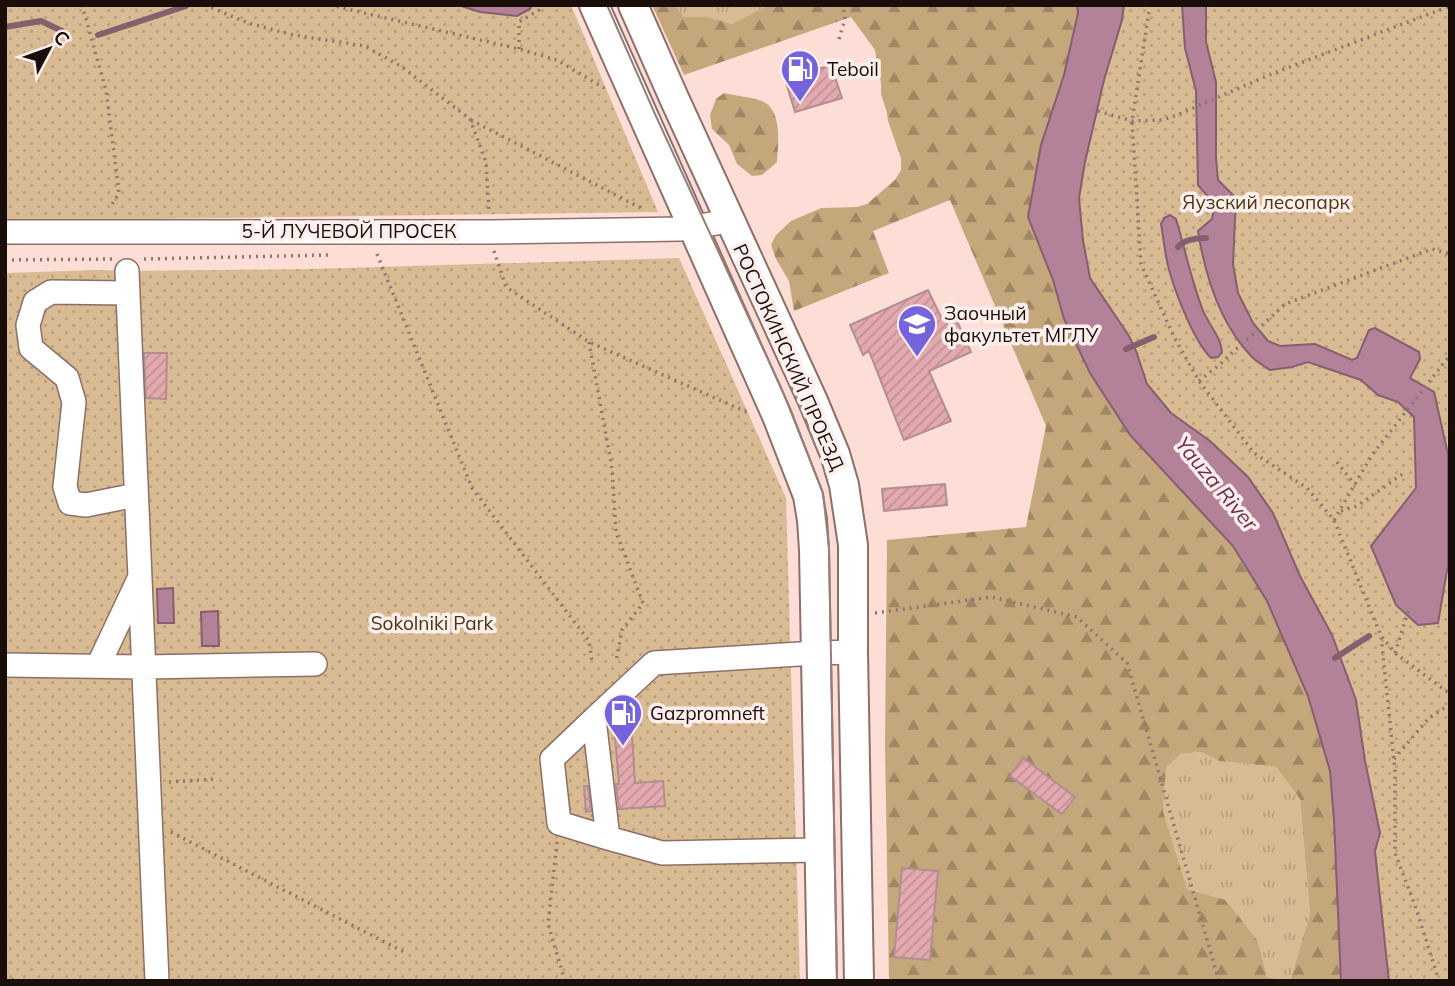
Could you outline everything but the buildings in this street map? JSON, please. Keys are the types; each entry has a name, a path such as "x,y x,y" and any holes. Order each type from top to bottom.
{"main road":[{"name":"РОСТОКИНСКИЙ ПРОЕЗД","path":"594,5 777,416 808,496 814,551 822,981"},
{"name":"РОСТОКИНСКИЙ ПРОЕЗД","path":"633,5 813,401 844,485 853,545 859,981"}],"street":[{"name":"5-Й ЛУЧЕВОЙ ПРОСЕК","path":"5,232 491,232 681,229 729,221"},
{"path":"136,495 86,505 70,503 65,487 74,402 67,378 31,348 28,325 35,302 51,292 127,282 157,981"},
{"path":"99,666 140,576"},
{"path":"819,849 663,853 559,823 552,759 654,663 853,652"},
{"path":"5,665 144,667 315,664"},
{"path":"594,719 608,838"}],"path":[{"path":"82,5 106,90 119,193 111,206"},
{"path":"205,5 248,23 293,35 365,46 402,67 470,119 646,211"},
{"path":"330,5 557,60 614,94"},
{"path":"519,49 519,22 539,10 540,5"},
{"path":"839,39 845,19 843,5"},
{"path":"1150,5 1132,121 1142,264 1174,337 1199,381 1254,453 1307,488 1334,520 1381,636 1394,759 1395,853 1439,981"},
{"path":"1098,111 1132,121 1161,120 1274,73 1450,6"},
{"path":"470,119 486,162 494,251 506,287 589,342 754,416"},
{"path":"1199,381 1284,304 1432,249 1450,254"},
{"path":"377,254 472,488 589,641 592,662"},
{"path":"589,342 612,468 616,532 643,603 622,630 616,662"},
{"path":"1334,520 1372,455 1450,355"},
{"path":"1337,462 1355,485"},
{"path":"1339,512 1357,506 1405,473"},
{"path":"870,613 991,597 1077,617 1127,663 1219,981"},
{"path":"1395,653 1409,609"},
{"path":"1381,636 1395,653 1450,694"},
{"path":"1394,759 1429,718 1450,704"},
{"path":"149,782 216,779"},
{"path":"150,821 404,952"},
{"path":"559,823 548,924 565,981"},
{"path":"5,977 17,981"}],"green space":[{"path":"5,5 571,5 658,212 5,221"},
{"path":"652,5 675,5 684,17 708,17 732,24 769,5 1077,5 1078,13 1064,75 1041,145 1028,217 1053,280 1064,319 1090,373 1130,435 1233,546 1267,601 1308,696 1330,771 1341,981 1290,981 889,981 885,745 887,540 1026,527 1046,426 950,200 873,231 889,273 794,311 789,281 771,245 776,235 791,221 821,208 857,207 867,204 895,180 901,170 901,158 881,94 875,50 851,17 684,75","holes":["1201,752 1219,761 1276,767 1300,799 1310,914 1290,981 1267,977 1258,941 1226,900 1187,889 1163,811 1166,768 1181,754"]},
{"path":"675,5 769,5 732,24 708,17 684,17"},
{"name":"Яузский лесопарк","path":"1124,5 1450,5 1450,981 1389,981 1375,851 1380,833 1374,800 1332,635 1300,576 1273,513 1248,477 1210,441 1171,413 1147,384 1129,336 1090,278 1079,198 1104,80"},
{"path":"724,93 762,101 773,112 778,128 777,162 762,175 752,176 737,164 729,145 712,129 710,115 716,99"},
{"name":"Sokolniki Park","path":"679,258 786,498 800,981 5,981 5,273 312,269"},
{"path":"1201,752 1219,761 1276,767 1300,799 1310,914 1290,981 1267,977 1258,941 1226,900 1187,889 1163,811 1166,768 1181,754"}],"water":[{"path":"458,5 532,5 517,16 480,12"},
{"name":"Yauza River","path":"1077,5 1124,5 1104,80 1079,198 1090,278 1129,336 1147,384 1171,413 1210,441 1248,477 1273,513 1300,576 1332,635 1356,700 1380,833 1375,851 1389,981 1341,981 1330,771 1308,696 1267,601 1233,546 1130,435 1090,373 1064,319 1053,280 1028,217 1041,145 1064,75 1078,13"},
{"path":"1182,5 1206,5 1206,42 1216,82 1218,180 1236,198 1233,264 1238,293 1253,323 1268,341 1280,346 1315,344 1352,360 1357,358 1369,330 1375,328 1419,352 1420,359 1410,378 1434,392 1448,454 1448,565 1438,623 1418,625 1396,605 1371,546 1416,488 1414,417 1398,402 1378,395 1361,380 1308,362 1270,370 1254,359 1241,344 1231,330 1216,298 1198,231 1212,219 1215,205 1198,185 1196,91 1185,48"},
{"path":"1170,215 1176,219 1204,314 1219,340 1222,352 1218,357 1211,358 1198,341 1173,283 1161,224 1164,218"},
{"path":"173,588 174,623 158,623 157,589"},
{"path":"218,611 219,646 202,646 201,612"}],"waterway":[{"path":"98,35 186,6"},
{"path":"5,27 41,21 62,31"},
{"path":"1178,247 1187,241 1206,238"},
{"path":"1126,349 1154,337"},
{"path":"1335,658 1369,636"}],"tram line":[{"path":"607,5 783,392 823,493 829,548 837,981"},
{"path":"790,384 815,445"}],"place":[{"name":"Teboil","path":"800,103"},
{"name":"Заочный факультет МГЛУ","path":"917,358"},
{"name":"Gazpromneft","path":"623,747"}]}
